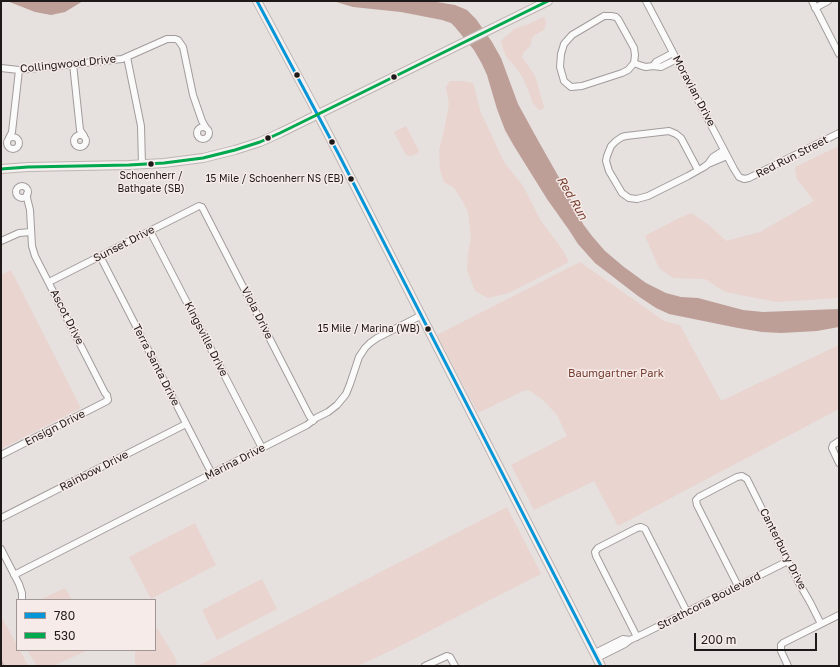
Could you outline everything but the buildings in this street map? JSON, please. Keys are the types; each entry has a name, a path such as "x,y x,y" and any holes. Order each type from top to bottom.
{"main road":[{"path":"257,1 318,114 598,659"},
{"path":"1,169 28,167 142,165 190,160 225,153 268,138 548,1"}],"street":[{"name":"Moravian Drive","path":"646,1 739,177 744,179"},
{"path":"812,1 839,54"},
{"path":"815,8 828,1"},
{"path":"604,16 616,17 618,19 633,44 635,52 634,63 626,71 578,87 571,87 564,81 560,67 561,54 564,44 572,34 604,16"},
{"name":"Collingwood Drive","path":"1,68 19,70 122,59 167,39 175,39 178,40 183,47 193,95 202,121"},
{"path":"653,66 656,62 673,53"},
{"path":"127,57 141,126 142,165"},
{"path":"634,63 646,67 660,67 677,59"},
{"path":"73,64 80,130 86,140 86,144 81,147 77,146 75,143 75,139 80,130"},
{"path":"12,132 18,142 18,146 13,149 9,148 7,141 12,132 19,70"},
{"path":"202,121 209,133 208,136 204,138 200,138 198,135 202,121"},
{"path":"199,128 206,128"},
{"path":"698,170 681,138 669,131 622,137 611,146 607,156 607,166 615,182 625,196 637,199 644,198 698,170 708,164 713,157 726,153"},
{"name":"Red Run Street","path":"744,179 751,177 839,133"},
{"path":"77,136 84,136"},
{"path":"9,138 16,138"},
{"name":"Ascot Drive","path":"26,198 30,210 33,249 107,395 108,400"},
{"name":"Sunset Drive","path":"49,282 200,206"},
{"name":"Viola Drive","path":"200,206 203,209 313,421"},
{"name":"Kingsville Drive","path":"150,231 262,448"},
{"path":"1,241 19,233 31,232"},
{"name":"Terra Santa Drive","path":"100,256 212,474"},
{"name":"Marina Drive","path":"14,575 262,448 313,421 332,409 346,394 362,351 370,343 422,315"},
{"name":"Ensign Drive","path":"1,455 107,402 108,400"},
{"name":"Rainbow Drive","path":"1,518 186,424"},
{"path":"839,442 832,446 832,450 839,463"},
{"name":"Canterbury Drive","path":"738,586 697,505 696,500 699,496 742,476 747,479 788,561 822,624"},
{"path":"637,637 595,552 598,548 637,528 641,527 645,529 687,612"},
{"path":"1,549 21,589 22,599"},
{"name":"Strathcona Boulevard","path":"598,659 623,639 630,640 637,637 788,561"},
{"path":"788,666 780,651 783,643 839,615"},
{"path":"425,666 445,656 448,656 455,666"}],"green space":[{"path":"543,17 545,18 546,24 544,30 533,36 530,46 524,52 522,57 535,76 544,107 543,109 539,110 532,102 523,78 507,58 501,41 514,29"},
{"path":"450,81 473,83 481,113 504,162 523,186 541,221 562,249 569,262 509,293 488,298 475,291 467,270 471,238 468,212 454,188 444,182 440,170 439,151 449,104 446,87"},
{"path":"406,126 419,151 411,156 406,155 394,132"},
{"path":"839,146 839,298 777,302 725,292 705,279 673,278 659,268 645,236 691,213 709,225 726,241 760,232 814,201 797,179 795,167"},
{"name":"Baumgartner Park","path":"580,262 664,321 680,325 721,401 839,345 839,409 618,526 594,481 534,510 511,465 567,436 557,415 543,400 527,390 478,413 437,335"},
{"path":"11,270 81,408 1,449 1,275"},
{"path":"507,507 541,574 358,666 198,666"},
{"path":"195,523 216,565 151,599 129,557"},
{"path":"262,579 277,609 217,640 202,610"},
{"path":"65,588 71,599 42,599"},
{"path":"1,616 16,643 16,651 20,651 28,666 1,666"},
{"path":"156,628 172,652 177,662 176,666 135,666 136,651 156,651"},
{"path":"28,651 86,651 53,666 37,666"}],"shaded area":[{"path":"7,1 83,1 65,12 51,15 35,12"},
{"name":"Red Run","path":"333,1 431,1 455,5 467,10 476,19 501,58 518,104 565,188 583,224 605,251 646,283 666,293 681,297 698,298 743,310 763,312 839,309 839,327 817,331 781,333 762,332 669,314 656,308 595,263 578,244 547,199 514,146 505,130 482,64 474,50 451,23 401,12 353,7"}],"waterway":[{"path":"1,660 4,666"}],"transit line":[{"name":"780","path":"257,1 339,155 601,666"},
{"name":"530","path":"1,169 164,163 203,158 235,150 260,142 280,133 548,1"}],"place":[{"name":"Schoenherr / Bathgate (SB)","path":"151,164"},
{"name":"15 Mile / Schoenherr NS (EB)","path":"351,179"},
{"name":"15 Mile / Marina (WB)","path":"428,329"}]}
